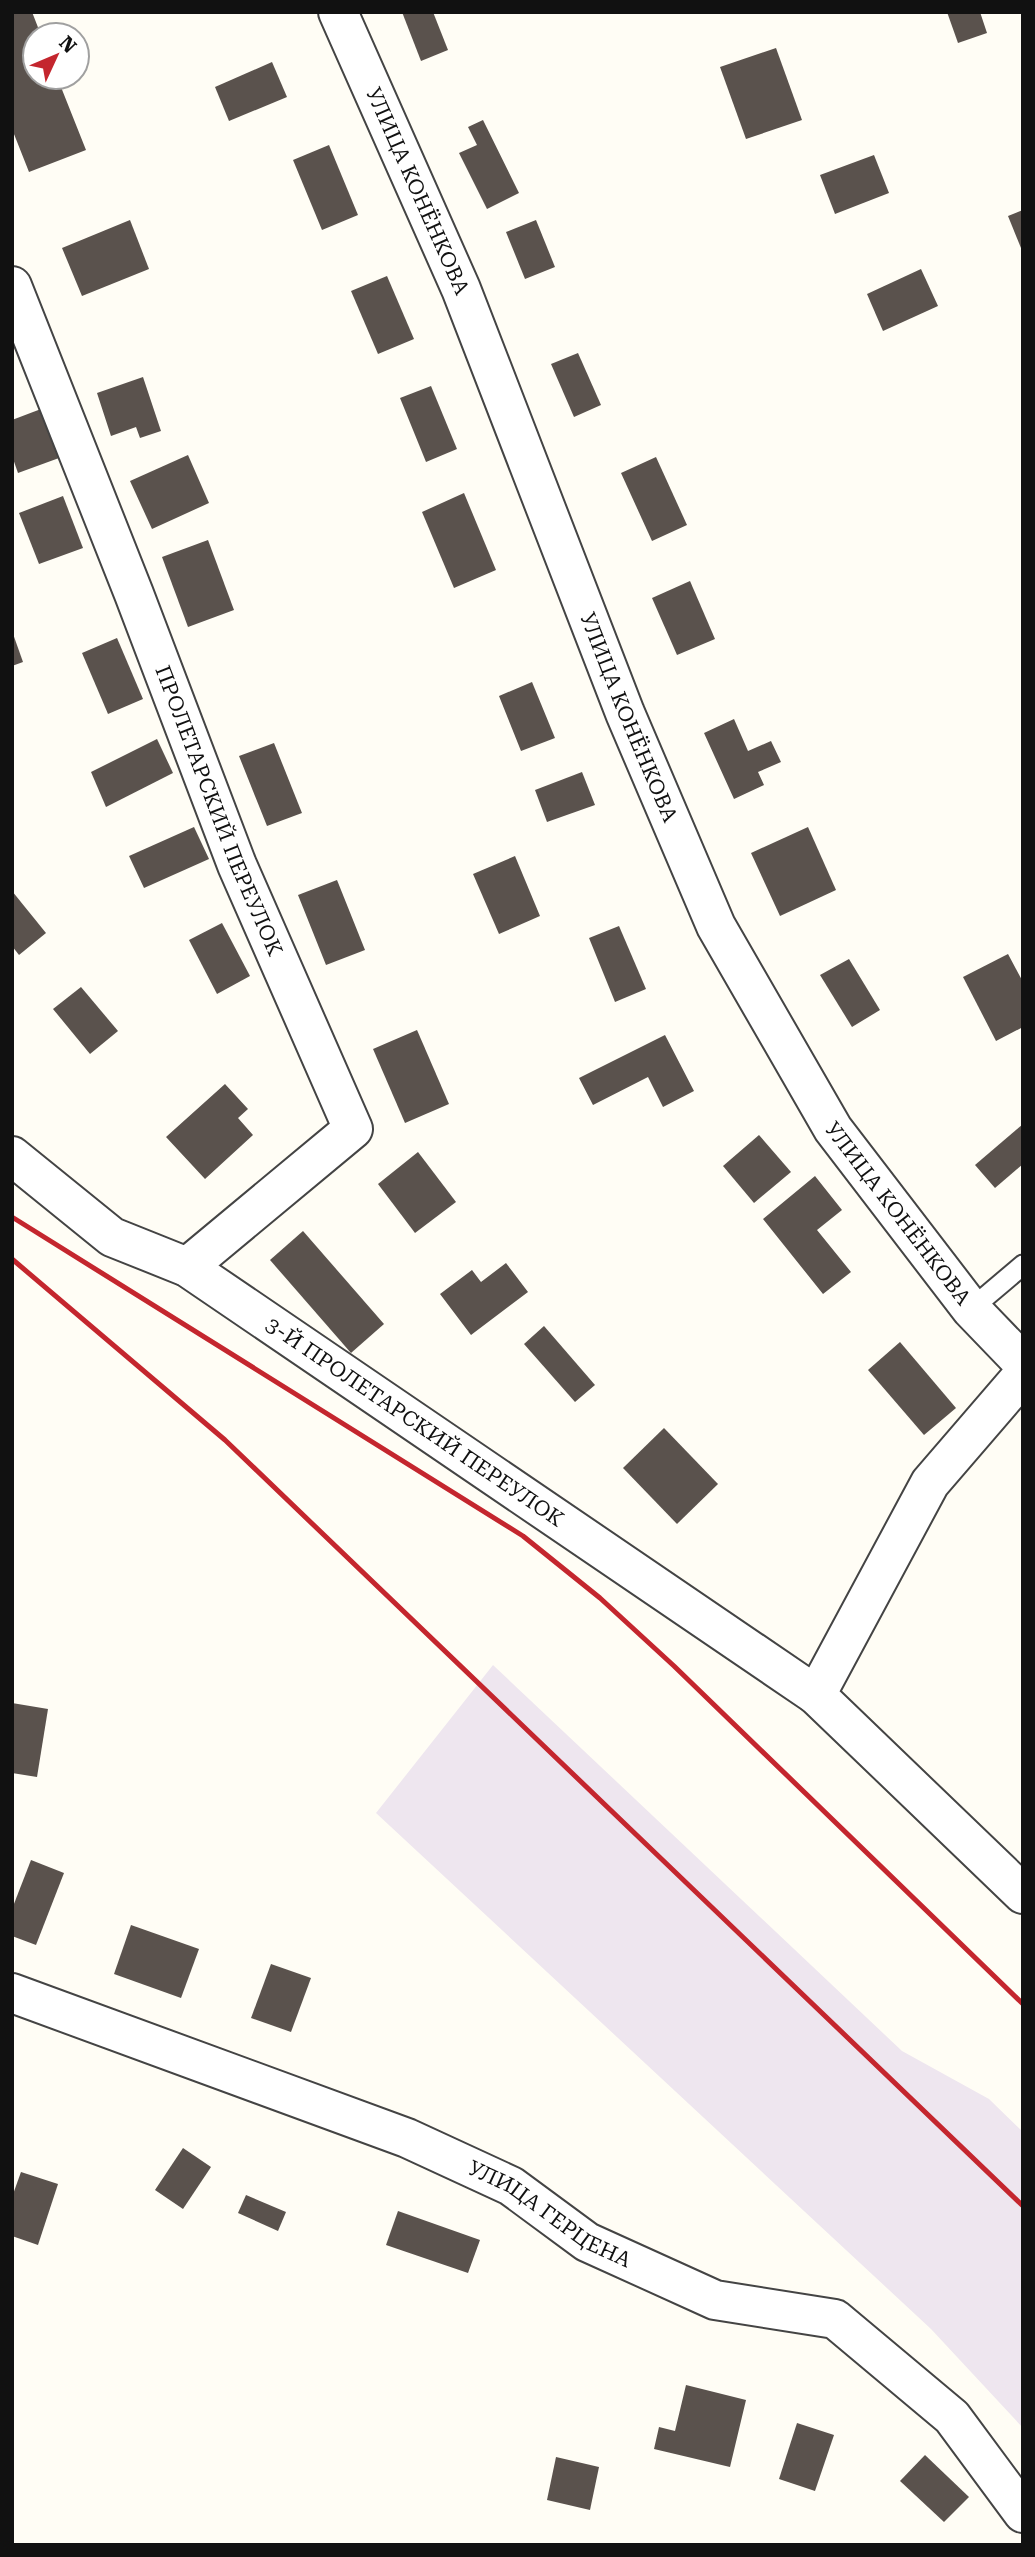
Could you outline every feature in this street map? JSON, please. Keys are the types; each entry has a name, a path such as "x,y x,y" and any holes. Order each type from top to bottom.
{"street":[{"name":"УЛИЦА КОНЁНКОВА","path":"338,12 461,289 625,713 716,926 833,1129 971,1309 1023,1363"},
{"name":"ПРОЛЕТАРСКИЙ ПЕРЕУЛОК","path":"12,286 134,594 237,865 354,1129 187,1267"},
{"name":"3-Й ПРОЛЕТАРСКИЙ ПЕРЕУЛОК","path":"12,1156 112,1237 187,1267 816,1695 1023,1894"},
{"path":"816,1695 930,1483 1023,1375"},
{"name":"УЛИЦА ГЕРЦЕНА","path":"12,1993 407,2138 511,2186 587,2242 715,2300 835,2319 952,2417 1023,2513"}],"lane":[{"path":"971,1309 1023,1265"}],"shaded area":[{"path":"493,1665 902,2051 989,2099 1023,2132 1023,2428 931,2329 376,1813"}],"building":[{"path":"32,12 36,21 21,21 21,91 63,91 86,150 29,172 12,129 12,14"},
{"path":"402,12 433,12 448,50 421,61"},
{"path":"947,12 980,12 987,33 958,43"},
{"path":"776,48 802,120 746,139 720,67"},
{"path":"272,62 287,97 229,121 215,87"},
{"path":"483,120 519,193 487,209 459,153 477,145 468,127"},
{"path":"329,145 358,215 322,230 293,160"},
{"path":"874,155 889,193 835,214 820,175"},
{"path":"1023,210 1023,253 1008,216"},
{"path":"130,220 149,269 82,296 62,248"},
{"path":"536,220 555,267 525,279 506,232"},
{"path":"921,269 938,306 883,331 867,294"},
{"path":"387,276 414,339 378,354 351,291"},
{"path":"578,353 601,405 574,417 551,364"},
{"path":"143,377 161,431 140,438 136,427 111,436 97,393"},
{"path":"431,386 457,449 426,462 400,398"},
{"path":"41,409 59,458 18,473 12,456 12,420"},
{"path":"188,455 209,503 152,529 130,481"},
{"path":"656,457 687,525 652,541 621,473"},
{"path":"464,493 496,570 454,588 422,512"},
{"path":"63,496 83,548 39,564 19,513"},
{"path":"208,540 234,610 188,627 162,557"},
{"path":"690,581 715,639 677,655 652,598"},
{"path":"12,631 23,662 12,666"},
{"path":"117,638 143,699 108,714 82,653"},
{"path":"532,682 555,738 521,751 499,696"},
{"path":"734,719 748,751 771,741 781,762 758,772 764,785 734,799 704,733"},
{"path":"157,739 173,773 106,807 91,772"},
{"path":"274,743 302,813 267,826 239,756"},
{"path":"582,772 595,805 547,822 535,790"},
{"path":"194,827 209,859 144,888 129,856"},
{"path":"808,827 836,890 780,916 751,853"},
{"path":"515,856 540,916 499,934 473,874"},
{"path":"337,880 365,950 326,965 298,895"},
{"path":"12,891 46,933 19,955 12,946"},
{"path":"222,923 250,976 217,994 189,940"},
{"path":"619,926 646,989 615,1002 589,938"},
{"path":"1008,954 1023,982 1023,1027 996,1041 963,977"},
{"path":"849,959 880,1010 852,1027 820,975"},
{"path":"81,987 118,1031 90,1054 53,1009"},
{"path":"417,1030 449,1104 405,1123 373,1049"},
{"path":"665,1035 694,1091 663,1107 648,1077 593,1105 579,1078"},
{"path":"225,1084 248,1109 238,1118 253,1135 205,1179 166,1137"},
{"path":"1023,1124 1023,1164 995,1188 975,1165"},
{"path":"759,1135 791,1172 754,1203 723,1166"},
{"path":"418,1152 456,1202 415,1233 378,1184"},
{"path":"815,1176 842,1210 817,1230 851,1272 823,1294 763,1219"},
{"path":"303,1231 384,1324 351,1353 270,1260"},
{"path":"506,1263 528,1292 471,1335 440,1294 472,1270 481,1282"},
{"path":"544,1326 595,1385 575,1402 524,1344"},
{"path":"900,1342 956,1408 924,1435 868,1370"},
{"path":"664,1428 718,1484 677,1524 623,1468"},
{"path":"12,1703 48,1709 37,1777 12,1773"},
{"path":"31,1860 64,1873 36,1945 12,1936 12,1909"},
{"path":"131,1925 199,1949 181,1998 114,1974"},
{"path":"271,1964 311,1978 291,2032 251,2018"},
{"path":"183,2148 211,2167 183,2209 155,2190"},
{"path":"21,2172 58,2184 38,2245 12,2236 12,2197"},
{"path":"246,2195 286,2212 278,2231 238,2213"},
{"path":"398,2211 480,2240 468,2273 386,2245"},
{"path":"686,2385 746,2400 730,2467 654,2449 659,2427 675,2431"},
{"path":"797,2423 834,2435 815,2491 779,2479"},
{"path":"925,2455 969,2497 944,2522 900,2481"},
{"path":"556,2457 599,2467 590,2510 547,2500"}],"railway":[{"path":"12,1217 523,1536 600,1598 674,1666 1023,2004"},
{"path":"12,1259 225,1440 1023,2206"}]}
